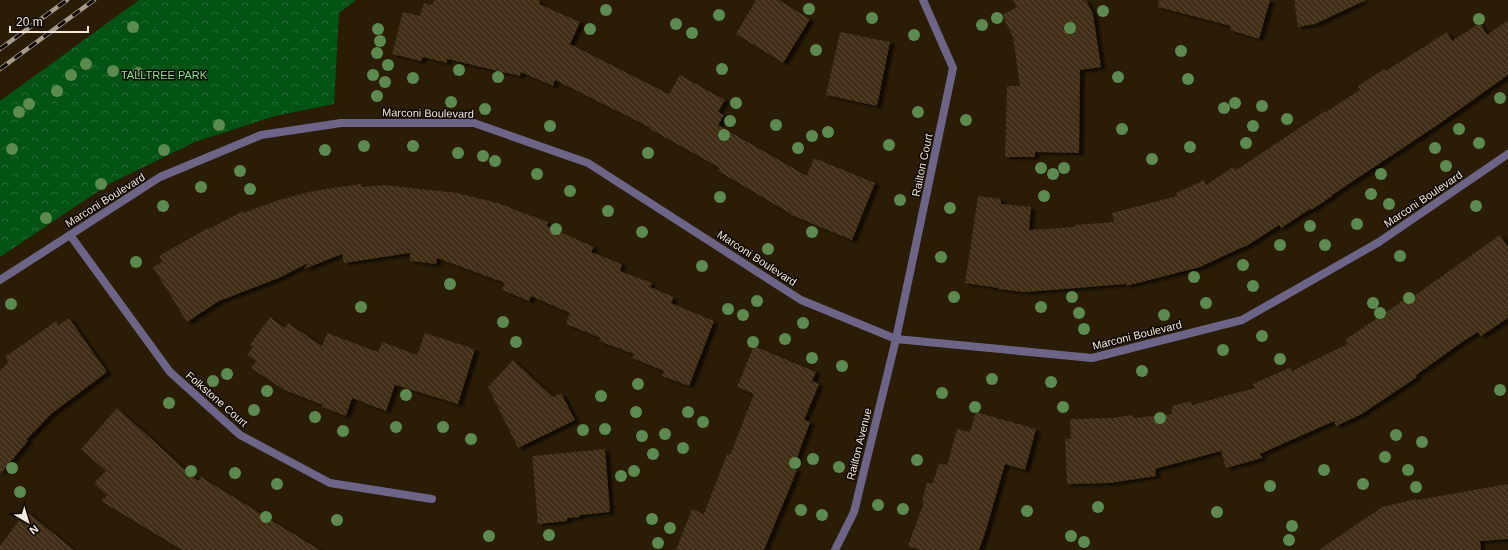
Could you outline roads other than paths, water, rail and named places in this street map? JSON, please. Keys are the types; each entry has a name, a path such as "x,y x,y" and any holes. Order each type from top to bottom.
{"street":[{"name":"Railton Court","path":"896,339 953,68 923,0"},
{"name":"Marconi Boulevard","path":"0,280 160,177 261,135 341,123 474,123 588,163 801,300 896,339 1092,358 1242,320 1379,242 1508,154"},
{"name":"Folkstone Court","path":"70,235 170,372 240,435 330,483 432,500"},
{"name":"Railton Avenue","path":"835,550 854,512 896,339"}],"railway":[{"path":"0,49 67,0"},
{"path":"0,69 94,0"}],"park label":[{"name":"TALLTREE PARK","path":"164,75"}]}
